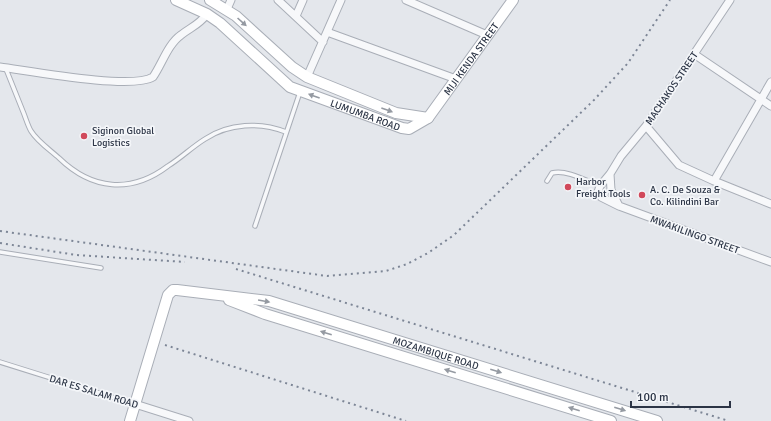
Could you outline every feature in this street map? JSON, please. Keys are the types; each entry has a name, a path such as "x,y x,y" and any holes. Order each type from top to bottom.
{"street":[{"name":"LUMUMBA ROAD","path":"176,0 208,14 230,31 290,87 402,128 409,129 428,118"},
{"name":"LUMUMBA ROAD","path":"210,0 229,5 292,67 307,77 372,104 406,116 428,118"},
{"path":"278,0 323,42"},
{"path":"296,16 303,0"},
{"path":"307,77 341,0"},
{"path":"406,0 487,35"},
{"name":"MIJI KENDA STREET","path":"428,118 512,0"},
{"name":"MACHAKOS STREET","path":"600,186 610,174 621,156 646,126 730,0"},
{"path":"3,67 113,82 134,82 147,80 153,77 175,40 181,34 198,24 208,14"},
{"path":"327,32 456,79"},
{"path":"694,54 762,98 771,106"},
{"path":"714,181 771,82"},
{"path":"367,115 372,104"},
{"path":"646,126 679,165 771,204"},
{"path":"610,174 610,190 619,206"},
{"name":"MWAKILINGO STREET","path":"600,186 598,192 601,197 619,206 771,262"},
{"name":"MOZAMBIQUE ROAD","path":"130,421 168,295 173,290 177,290 269,301 657,421"},
{"name":"MOZAMBIQUE ROAD","path":"212,293 265,314 611,421"},
{"name":"DAR ES SALAM ROAD","path":"135,404 189,421"}],"lane":[{"path":"3,67 31,131 77,174 100,184 120,185 135,183 168,167 206,138 224,130 241,126 272,127 286,132"},
{"path":"255,226 300,91"},
{"path":"547,181 552,173 556,172 578,177 600,186"},
{"path":"0,252 101,268"},
{"name":"DAR ES SALAM ROAD","path":"0,362 135,404"}],"railway":[{"path":"0,231 327,276 386,271 407,264 428,253 454,235 594,100 628,63 670,0"},
{"path":"0,243 76,255 185,262"},
{"path":"236,269 729,421"},
{"path":"165,345 406,421"}],"place":[{"name":"Siginon Global Logistics","path":"84,136"},
{"name":"Harbor Freight Tools","path":"568,187"},
{"name":"A. C. De Souza & Co. Kilindini Bar","path":"642,195"}]}
